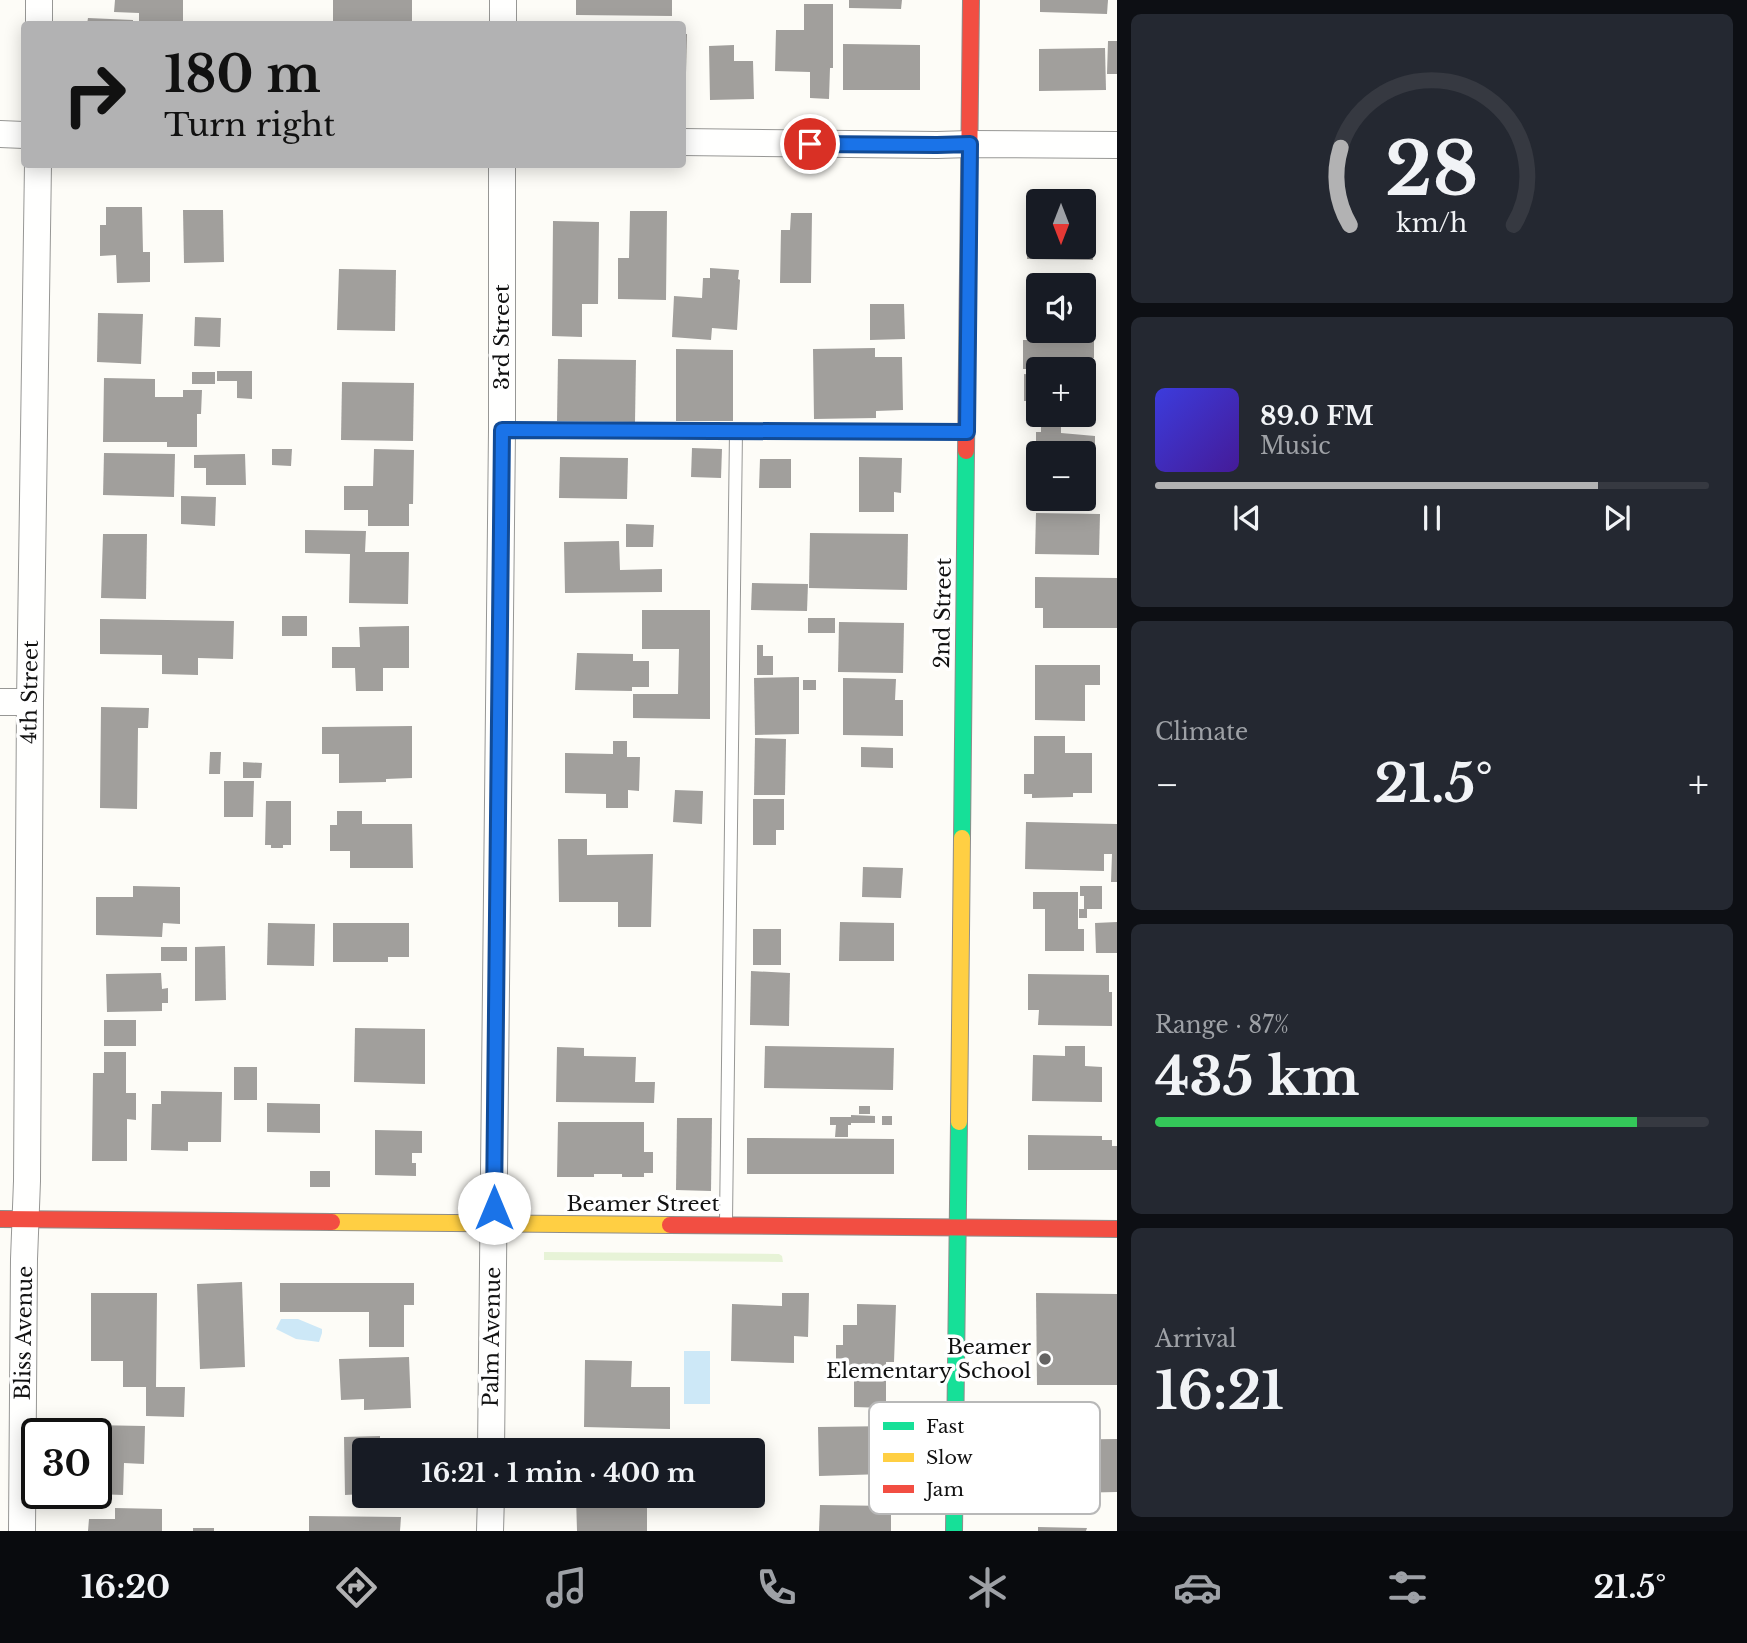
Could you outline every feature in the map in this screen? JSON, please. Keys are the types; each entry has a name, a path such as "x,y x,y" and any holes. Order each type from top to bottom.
{"street":[{"path":"39,0 39,21"},
{"path":"503,0 503,21"},
{"name":"2nd Street","path":"955,1402 971,0"},
{"path":"0,134 21,135"},
{"path":"686,142 1117,145"},
{"name":"4th Street","path":"13,1219 30,702 38,168"},
{"name":"3rd Street","path":"494,1223 502,168"},
{"path":"0,702 30,702"},
{"name":"Beamer Street","path":"13,1219 1117,1229"},
{"name":"Bliss Avenue","path":"13,1219 22,1531"},
{"name":"Palm Avenue","path":"491,1438 494,1223"},
{"path":"491,1508 491,1531"}],"lane":[{"path":"502,430 967,432"},
{"path":"726,1225 736,431"}],"green space":[{"path":"544,1252 779,1254 783,1262 544,1260"}],"water":[{"path":"281,1319 298,1319 322,1329 319,1342 296,1339 276,1329"},
{"path":"684,1351 710,1351 710,1404 684,1404"}],"building":[{"path":"115,0 183,0 183,21 139,21 139,13 114,12"},
{"path":"333,0 412,0 412,21 333,21"},
{"path":"576,0 672,0 672,16 576,15"},
{"path":"849,0 902,0 901,9 849,8"},
{"path":"1040,0 1108,0 1107,14 1040,12"},
{"path":"804,4 833,4 833,68 830,68 829,99 810,98 810,72 775,71 776,30 804,30"},
{"path":"88,18 133,20 133,21 88,21"},
{"path":"1108,41 1117,41 1117,74 1107,74"},
{"path":"843,44 920,45 920,90 843,90"},
{"path":"734,45 734,61 753,61 754,99 710,100 709,46"},
{"path":"1105,48 1106,90 1039,91 1039,49"},
{"path":"106,207 142,207 143,252 150,252 150,282 117,283 116,255 100,256 100,225 106,225"},
{"path":"183,210 223,210 224,262 184,263"},
{"path":"630,211 667,211 666,300 618,299 618,258 629,258"},
{"path":"791,213 812,213 811,283 780,283 781,230 790,230"},
{"path":"553,221 599,222 598,304 582,304 582,337 552,336"},
{"path":"1027,259 1093,259 1093,260"},
{"path":"710,268 739,270 737,330 712,328 711,340 672,337 674,296 702,298 703,278 710,278"},
{"path":"339,269 396,270 395,331 337,330"},
{"path":"870,304 904,304 905,339 870,340"},
{"path":"98,313 143,314 141,364 97,362"},
{"path":"195,317 221,318 220,347 194,346"},
{"path":"1023,340 1026,340 1026,343 1094,343 1094,357 1026,357 1026,369 1023,369"},
{"path":"875,348 875,357 902,357 903,410 876,411 876,418 814,419 813,349"},
{"path":"676,349 733,350 733,421 676,421"},
{"path":"558,359 636,360 635,422 557,421"},
{"path":"217,371 252,371 252,399 237,398 237,381 217,381"},
{"path":"192,372 215,372 215,384 192,384"},
{"path":"1024,374 1026,401 1024,401"},
{"path":"104,378 155,379 155,397 183,397 183,390 202,390 201,414 197,414 197,447 167,447 167,442 103,442"},
{"path":"342,382 414,383 413,441 341,440"},
{"path":"1041,427 1061,427 1061,433 1095,436 1095,441 1036,441 1036,432 1041,432"},
{"path":"692,448 722,449 721,478 691,477"},
{"path":"272,449 292,449 291,466 272,465"},
{"path":"374,449 414,450 413,504 409,504 409,526 368,526 368,510 344,510 344,486 373,486"},
{"path":"104,453 175,454 174,497 103,495"},
{"path":"245,454 246,485 206,485 206,468 194,468 194,455"},
{"path":"560,457 628,458 627,499 559,498"},
{"path":"859,457 902,458 901,493 894,492 894,512 859,512"},
{"path":"760,459 791,459 791,488 759,488"},
{"path":"181,496 216,497 215,526 181,524"},
{"path":"1036,513 1100,514 1099,555 1035,554"},
{"path":"626,524 654,525 653,547 626,547"},
{"path":"305,530 366,531 365,552 409,552 408,604 349,603 350,554 305,553"},
{"path":"810,533 908,534 907,590 809,588"},
{"path":"103,534 147,534 146,599 101,598"},
{"path":"619,541 620,570 662,569 662,592 565,593 564,542"},
{"path":"1035,577 1117,578 1117,628 1043,628 1043,608 1035,608"},
{"path":"752,583 808,584 807,611 751,610"},
{"path":"642,610 710,610 710,719 633,718 633,694 678,694 679,649 642,649"},
{"path":"282,616 307,616 307,636 282,636"},
{"path":"808,618 835,618 835,633 808,633"},
{"path":"100,619 234,621 233,659 198,658 198,675 162,674 162,655 100,654"},
{"path":"839,622 904,623 903,673 838,672"},
{"path":"409,626 409,668 383,668 383,691 356,691 355,668 332,668 332,647 360,647 359,627"},
{"path":"757,645 763,645 763,656 773,656 773,675 757,675"},
{"path":"577,653 633,654 633,661 649,661 649,687 632,687 632,691 575,690"},
{"path":"1035,665 1100,665 1100,685 1085,685 1085,721 1035,720"},
{"path":"799,677 799,734 755,735 754,678"},
{"path":"843,678 896,679 895,700 903,700 903,736 843,735"},
{"path":"803,680 816,680 816,690 803,690"},
{"path":"101,707 149,708 148,728 138,728 137,809 100,808"},
{"path":"412,726 412,778 386,779 386,782 339,783 339,754 322,754 322,727"},
{"path":"1034,736 1065,736 1065,753 1092,753 1092,793 1073,793 1073,797 1032,798 1032,794 1024,794 1024,774 1034,774"},
{"path":"755,738 786,739 785,795 754,795"},
{"path":"613,741 627,741 627,757 640,757 639,791 628,790 628,808 606,808 606,794 565,793 565,753 613,754"},
{"path":"861,747 893,748 893,768 861,767"},
{"path":"210,752 221,752 220,774 209,774"},
{"path":"243,762 262,763 261,778 243,778"},
{"path":"224,781 254,781 253,817 224,817"},
{"path":"675,790 703,791 702,824 673,822"},
{"path":"753,799 784,799 784,830 776,830 776,845 753,845"},
{"path":"266,801 291,801 291,845 271,848 271,845 265,845"},
{"path":"337,811 362,811 362,824 412,824 413,868 350,868 350,851 330,851 330,825 337,825"},
{"path":"1026,822 1117,824 1117,882 1111,882 1112,854 1104,854 1104,871 1025,869"},
{"path":"558,839 587,839 587,855 653,854 651,927 618,927 618,902 559,902"},
{"path":"863,867 903,868 901,898 862,897"},
{"path":"133,886 180,887 180,924 163,923 162,937 96,935 96,897 133,897"},
{"path":"1080,886 1102,886 1102,909 1087,909 1087,918 1079,918 1079,909 1084,909 1084,896 1080,896"},
{"path":"1033,892 1078,892 1078,929 1084,929 1084,951 1045,951 1045,909 1033,909"},
{"path":"840,922 894,923 894,961 839,961"},
{"path":"1117,922 1117,953 1096,953 1095,923"},
{"path":"268,923 315,924 314,966 267,965"},
{"path":"333,923 409,923 409,957 388,957 388,962 333,962"},
{"path":"753,929 781,929 781,965 753,965"},
{"path":"225,946 226,1000 195,1001 195,947"},
{"path":"161,947 187,947 187,961 161,961"},
{"path":"751,971 790,973 789,1026 750,1025"},
{"path":"161,973 162,989 168,988 168,1003 162,1003 162,1011 107,1012 106,974"},
{"path":"1028,974 1109,975 1112,1026 1038,1025 1039,1010 1028,1010"},
{"path":"104,1020 136,1020 136,1046 104,1046"},
{"path":"355,1028 425,1029 425,1084 354,1082"},
{"path":"765,1046 894,1048 893,1090 764,1088"},
{"path":"1065,1046 1085,1046 1085,1066 1102,1067 1102,1102 1032,1101 1033,1055 1065,1056"},
{"path":"557,1047 584,1048 584,1056 636,1057 635,1082 655,1082 654,1103 556,1102"},
{"path":"104,1052 126,1052 126,1093 136,1093 136,1120 127,1119 127,1161 92,1161 93,1073 104,1073"},
{"path":"234,1067 257,1067 257,1100 234,1100"},
{"path":"161,1091 222,1092 221,1142 188,1142 188,1151 151,1150 152,1104 161,1104"},
{"path":"267,1103 320,1104 320,1133 267,1132"},
{"path":"859,1106 870,1106 870,1114 859,1114"},
{"path":"875,1116 875,1123 851,1123 848,1125 848,1137 835,1137 836,1125 830,1125 830,1117"},
{"path":"882,1116 892,1116 892,1125 882,1125"},
{"path":"677,1118 712,1118 711,1191 676,1190"},
{"path":"558,1122 644,1122 644,1152 653,1152 653,1173 644,1173 644,1177 594,1174 594,1177 557,1177"},
{"path":"375,1130 422,1131 422,1153 412,1153 412,1163 416,1163 416,1176 375,1175"},
{"path":"1028,1135 1102,1136 1102,1140 1112,1140 1112,1146 1117,1146 1117,1170 1028,1170"},
{"path":"747,1138 894,1139 894,1174 747,1174"},
{"path":"310,1171 330,1171 330,1187 310,1187"},
{"path":"242,1282 245,1367 200,1369 197,1284"},
{"path":"280,1283 414,1283 414,1305 404,1305 404,1347 369,1347 369,1312 280,1312"},
{"path":"91,1293 157,1293 156,1387 185,1387 184,1417 146,1416 146,1387 123,1387 123,1361 91,1361"},
{"path":"782,1293 809,1293 808,1337 794,1336 794,1363 731,1361 732,1304 782,1306"},
{"path":"1036,1293 1117,1294 1117,1385 1037,1385"},
{"path":"857,1304 896,1305 894,1362 886,1362 886,1402 869,1402 869,1407 854,1407 854,1370 836,1369 836,1345 843,1345 843,1325 857,1325"},
{"path":"409,1357 411,1408 364,1410 364,1399 341,1400 339,1359"},
{"path":"585,1360 632,1361 631,1387 670,1387 670,1429 584,1427"},
{"path":"112,1425 145,1426 144,1464 124,1463 123,1495 112,1495"},
{"path":"869,1426 869,1474 819,1476 818,1427"},
{"path":"380,1436 352,1438 352,1495 345,1495 344,1437"},
{"path":"1100,1439 1117,1439 1117,1492 1100,1492"},
{"path":"820,1505 869,1506 869,1514 891,1514 891,1531 819,1531"},
{"path":"115,1508 162,1509 162,1531 88,1531 89,1519 115,1519"},
{"path":"576,1508 647,1508 647,1531 577,1531"},
{"path":"309,1516 401,1517 400,1531 309,1531"},
{"path":"1038,1527 1087,1528 1086,1531 1038,1531"},
{"path":"193,1528 214,1528 214,1531 193,1531"}],"traffic: fast":[{"path":"962,838 966,451"},
{"path":"956,1402 959,1122"},
{"path":"954,1514 954,1531"}],"traffic: slow":[{"path":"959,1122 962,838"},
{"path":"332,1222 670,1225"}],"traffic: jam":[{"path":"966,451 971,0"},
{"path":"0,1219 332,1222"},
{"path":"670,1225 1117,1229"}],"place":[{"name":"Beamer Elementary School","path":"1045,1359"}],"route":[{"path":"494,1208 502,430 967,432 970,144 810,144"}]}
